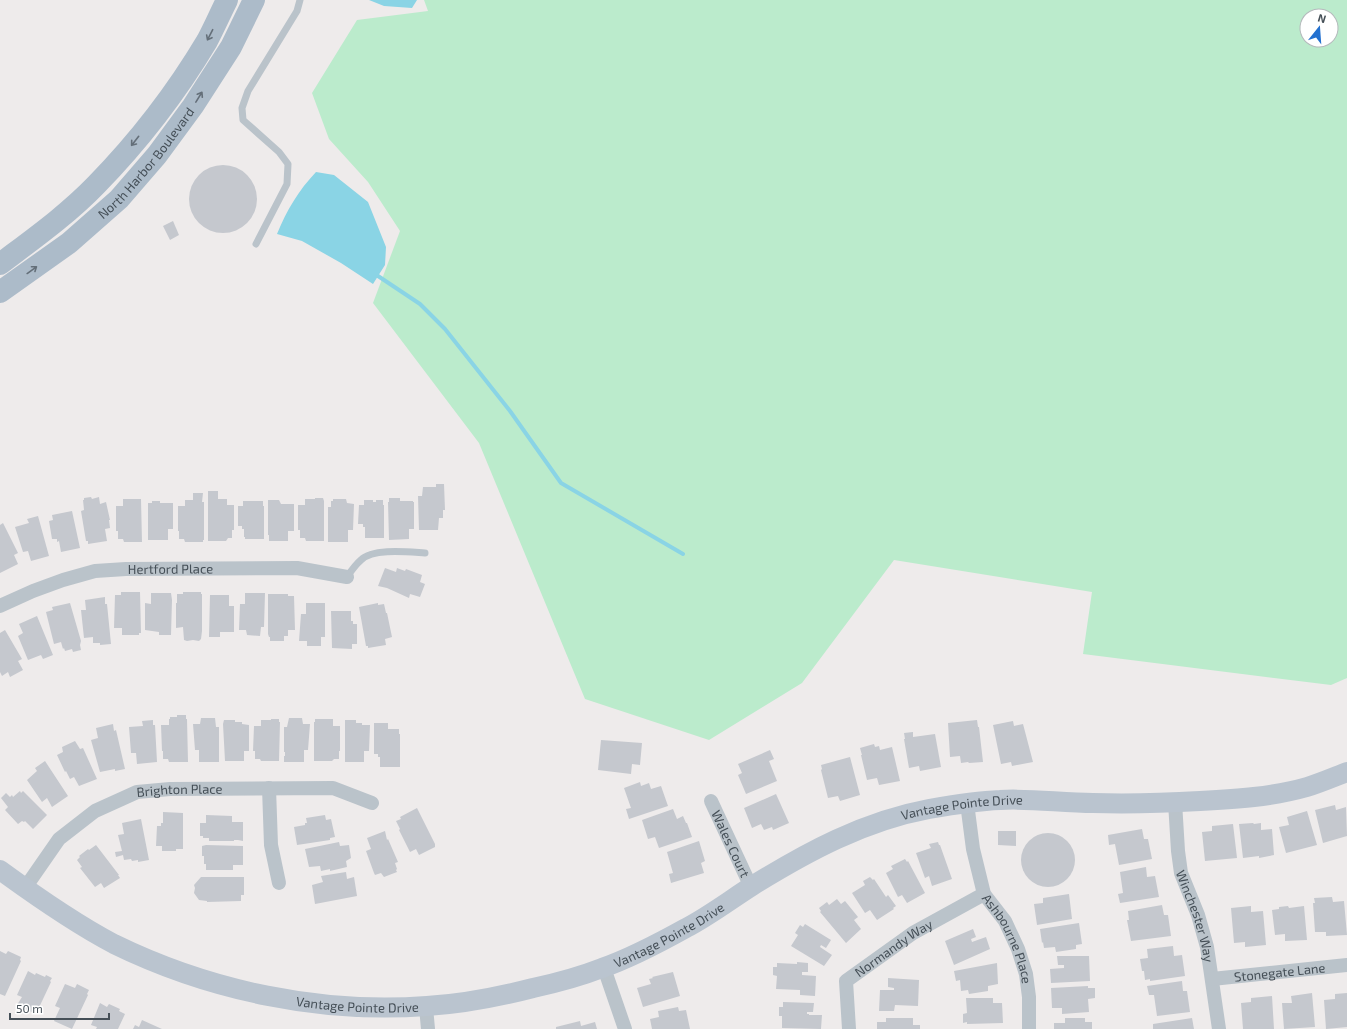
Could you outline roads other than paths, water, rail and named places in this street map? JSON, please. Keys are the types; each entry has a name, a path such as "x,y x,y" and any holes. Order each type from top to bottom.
{"main road":[{"name":"North Harbor Boulevard","path":"0,264 52,224 95,186 131,147 170,98 207,41 227,0"},
{"name":"North Harbor Boulevard","path":"0,292 69,243 119,199 157,155 194,106 227,54 254,0"}],"street":[{"name":"Hertford Place","path":"0,606 33,591 94,571 126,569 297,568 347,577"},
{"name":"Vantage Pointe Drive","path":"0,870 68,918 116,944 164,965 214,983 265,995 317,1004 371,1007 426,1006 462,1003 498,997 569,980 604,968 689,927 751,887 808,853 854,831 890,818 920,811 968,803 1001,800 1094,803 1175,802 1239,799 1306,788 1347,772"},
{"name":"Brighton Place","path":"25,888 59,839 95,811 137,792 170,788 333,788 372,803"},
{"path":"269,788 271,845 279,883"},
{"name":"Wales Court","path":"711,801 751,887"},
{"name":"Winchester Way","path":"1175,802 1181,873 1198,915 1207,947 1219,1029"},
{"name":"Ashbourne Place","path":"968,803 973,848 984,894 1005,921 1018,949 1026,974 1029,997 1029,1029"},
{"name":"Normandy Way","path":"849,1029 846,981 913,933 984,894"},
{"name":"Stonegate Lane","path":"1212,979 1347,965"},
{"path":"604,968 625,1029"},
{"path":"426,1006 428,1029"}],"lane":[{"path":"256,244 287,184 288,164 278,152 243,120 242,108 248,91 297,11 300,0"},
{"path":"347,577 361,559 371,554 383,552 425,553"}],"water":[{"path":"369,0 417,0 412,8 384,6"},
{"path":"316,172 334,175 368,202 386,247 385,265 373,284 341,263 302,241 277,234 294,201"}],"waterway":[{"path":"378,276 420,304 445,329 510,411 561,483 683,554"}]}
